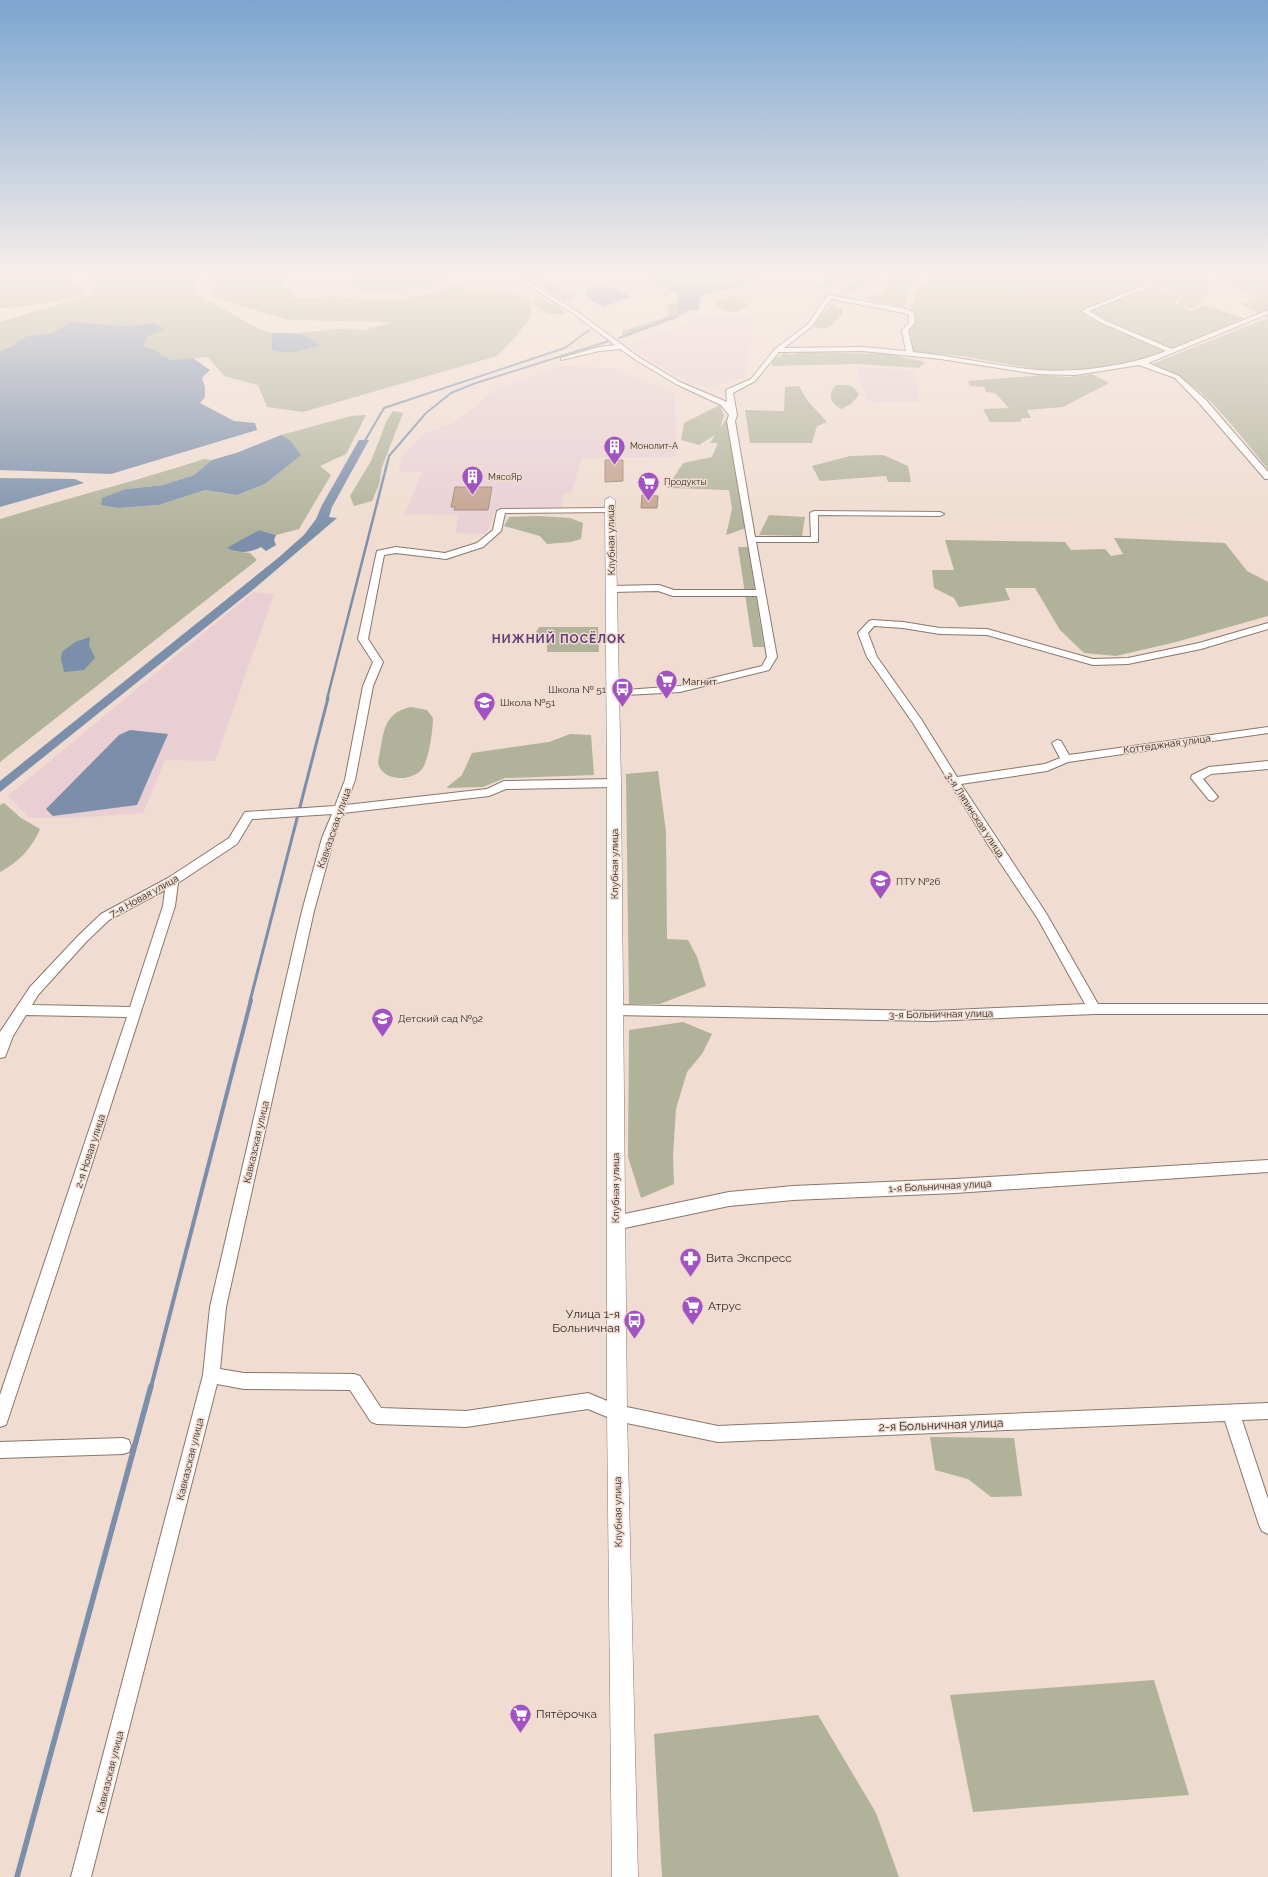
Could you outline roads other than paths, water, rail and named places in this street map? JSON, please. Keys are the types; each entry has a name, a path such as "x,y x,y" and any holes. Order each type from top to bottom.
{"street":[{"path":"644,362 678,383 724,403 732,415"},
{"path":"612,694 680,689 766,668 772,657 732,421 729,392 752,380 767,362"},
{"path":"970,362 1056,374 1075,373 1145,362"},
{"path":"1141,363 1177,377 1203,402 1268,477"},
{"name":"Кавказская улица","path":"82,1877 211,1375 218,1307 224,1277 308,911 328,838 350,780 368,686 378,662 363,639 380,553 396,550 446,556 480,545 498,531 501,511 610,505"},
{"name":"Клубная улица","path":"610,505 614,783 617,1413 625,1877"},
{"path":"752,538 815,540 814,513 940,514"},
{"path":"611,589 660,588 673,593 761,593"},
{"name":"3-я Ляпинская улица","path":"1094,1009 1042,916 991,840 916,721 872,657 863,633 872,623 903,625 940,632 987,632 1093,662 1128,661 1201,646 1268,626"},
{"name":"Коттеджная улица","path":"954,781 1047,767 1066,759 1268,730"},
{"path":"1057,742 1066,759"},
{"path":"1212,797 1196,778 1209,771 1268,765"},
{"path":"339,810 489,792 504,785 614,783"},
{"name":"7-я Новая улица","path":"0,1053 4,1037 34,991 83,938 105,917 172,881 233,841 249,815 339,810"},
{"name":"2-я Новая улица","path":"0,1419 51,1269 169,906 172,881"},
{"name":"3-я Больничная улица","path":"614,1010 931,1016 1094,1009 1268,1008"},
{"path":"22,1010 135,1012"},
{"name":"1-я Больничная улица","path":"615,1223 729,1199 793,1193 955,1186 1268,1166"},
{"name":"2-я Больничная улица","path":"211,1375 244,1381 354,1382 377,1416 466,1419 588,1401 617,1413 718,1434 1268,1411"},
{"path":"1231,1413 1268,1525"},
{"path":"0,1450 123,1446"}],"water":[{"path":"0,362 198,362 210,370 202,378 205,387 205,397 200,403 234,421 255,423 257,430 111,474 0,470"},
{"path":"281,435 290,440 301,455 265,484 237,495 205,490 159,505 119,508 101,505 102,498 126,489 163,485 194,475 212,460 239,452"},
{"path":"359,440 369,440 332,507 329,517 337,518 255,588 0,792 0,781 278,558 304,535 316,519 322,505"},
{"path":"0,478 75,479 84,483 0,507"},
{"path":"259,530 276,535 274,540 276,545 266,551 261,547 253,551 244,552 227,548"},
{"path":"90,637 89,645 95,658 84,670 64,672 61,659 62,652 75,642"},
{"path":"130,730 168,734 137,805 53,816 46,809 119,735"}],"waterway":[{"path":"363,444 384,408 524,362"},
{"path":"388,461 389,456 426,413 451,393 473,384 544,362"},
{"path":"327,699 388,460"},
{"path":"250,1001 328,698"},
{"path":"151,1387 251,1000"},
{"path":"17,1877 151,1386"}],"place":[{"name":"Монолит-А","path":"614,466"},
{"name":"МясоЯр","path":"472,496"},
{"name":"Продукты","path":"649,502"},
{"name":"Магнит","path":"666,700"},
{"name":"Школа № 51","path":"622,708"},
{"name":"Школа №51","path":"484,722"},
{"name":"ПТУ №26","path":"881,900"},
{"name":"Детский сад №92","path":"383,1038"},
{"name":"Вита Экспресс","path":"691,1278"},
{"name":"Атрус","path":"692,1326"},
{"name":"Улица 1-я Больничная","path":"635,1340"},
{"name":"Пятёрочка","path":"521,1734"}],"district":[{"name":"НИЖНИЙ ПОСЁЛОК","path":"559,639"}]}
